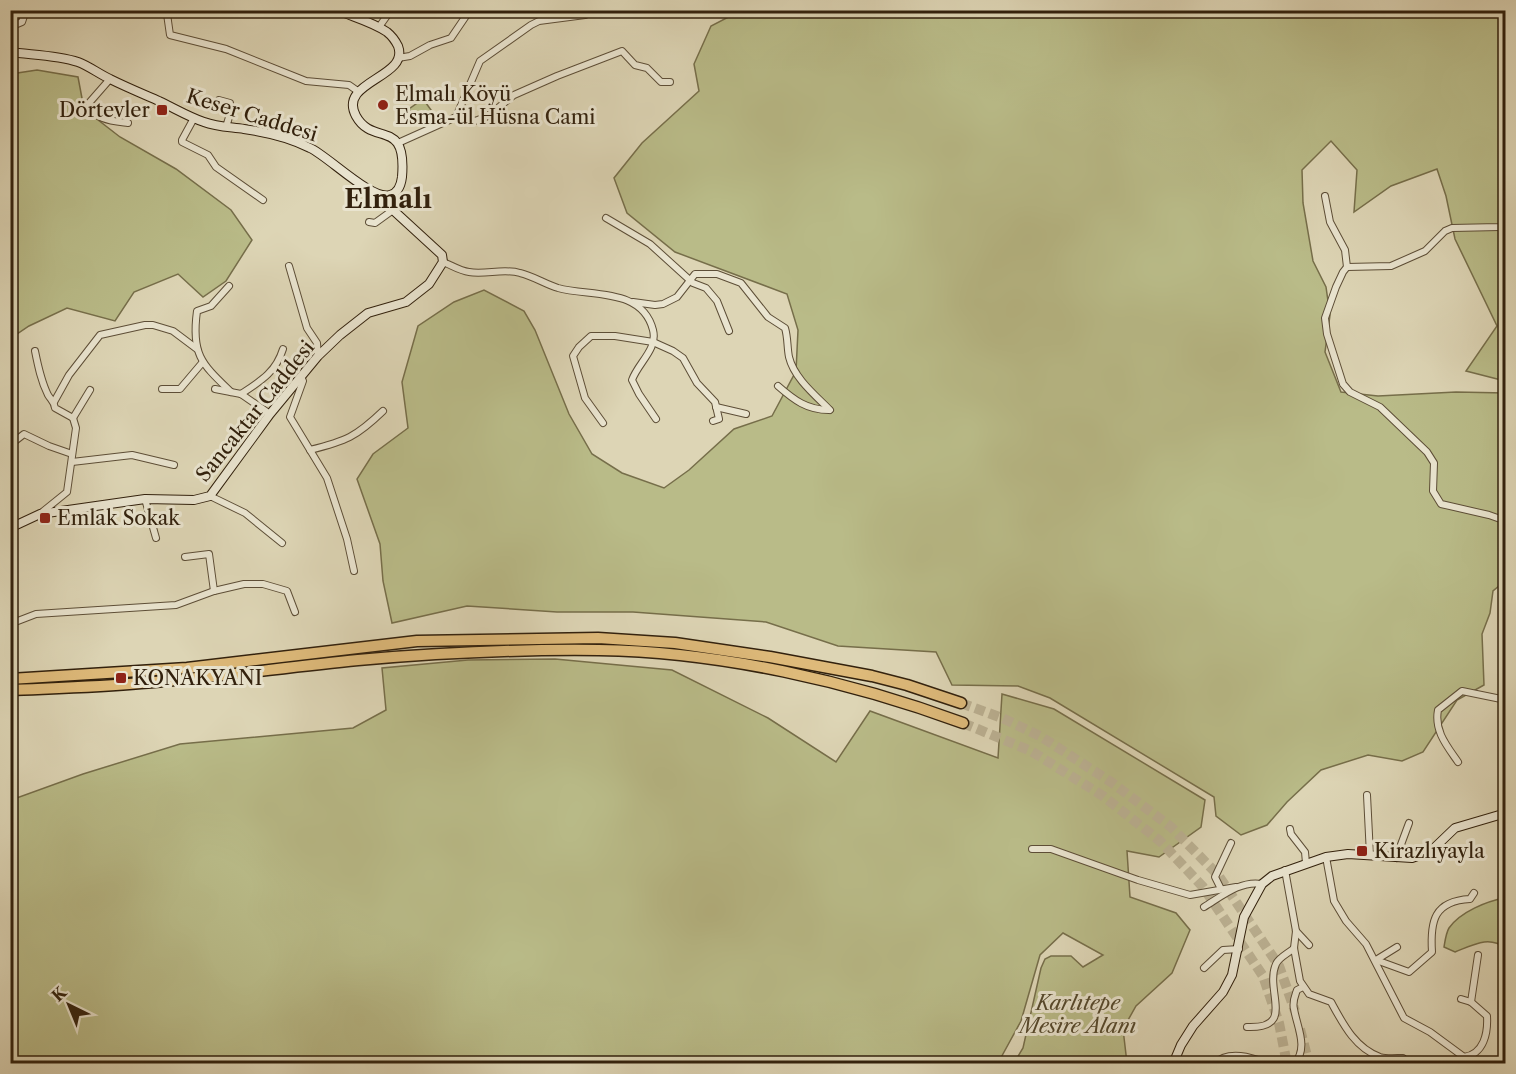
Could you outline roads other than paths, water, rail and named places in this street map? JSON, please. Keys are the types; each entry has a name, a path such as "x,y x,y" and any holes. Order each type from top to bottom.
{"highway":[{"path":"10,679 187,668 417,641 598,638 675,643 788,660 884,679 961,703"},
{"path":"10,690 140,683 357,660 476,651 601,650 713,660 803,675 902,701 963,723"}],"street":[{"path":"10,27 22,22 26,10"},
{"path":"165,10 170,35 226,49 306,81 349,85 359,92"},
{"path":"337,10 379,27 395,40 399,49 398,58 390,69 359,92 354,108 359,120 371,129 390,136 398,143 402,154 401,180 395,192 382,196 393,210 442,255 443,262 469,272 518,272 559,289 604,294 632,302 655,305 677,297 695,274 717,274 734,279 746,288 768,317 785,328 789,357 794,369 802,381 830,410 816,410 804,406 778,386"},
{"path":"379,27 391,10"},
{"path":"398,58 410,56 430,45 451,38 470,10"},
{"path":"456,117 480,60 531,24 585,15 596,10"},
{"path":"398,143 456,117 475,121 488,116 514,95 622,51 635,65 648,68 661,82 670,82"},
{"name":"Keser Caddesi","path":"10,52 73,61 194,118 301,144 382,196"},
{"path":"110,79 92,97 89,106 98,117 128,123"},
{"path":"219,100 230,103 230,114 226,127"},
{"path":"194,118 182,142 208,155 216,166 263,200"},
{"path":"1325,196 1330,222 1345,250 1347,267 1339,281 1325,318 1327,334 1343,384 1350,392 1380,406 1428,452 1435,469 1433,491 1441,504 1506,521"},
{"path":"369,222 375,223 393,210"},
{"path":"606,218 650,244 690,280 713,294 729,331"},
{"path":"1347,267 1391,266 1425,251 1445,231 1452,228 1506,225"},
{"name":"Sancaktar Caddesi","path":"10,528 40,514 145,499 194,500 210,496 270,414 318,356 340,334 368,313 406,302 429,284 443,262"},
{"path":"289,266 307,328 317,343 318,356"},
{"path":"228,286 211,306 197,311 197,349 202,363 231,392"},
{"path":"632,302 649,322 653,331 652,347 638,366 632,380 656,419"},
{"path":"54,402 69,375 100,335 153,325 173,331 197,349"},
{"path":"603,423 585,398 573,356 591,336 615,336 653,342 683,358 690,373 715,402 719,418 713,421"},
{"path":"241,394 269,375 277,365 283,349"},
{"path":"34,351 49,397 54,402 55,408 73,418 76,428 67,492 40,514"},
{"path":"162,389 180,389 202,363"},
{"path":"301,376 303,381 290,417 327,478 347,539 354,571"},
{"path":"215,389 241,394 270,414"},
{"path":"73,418 90,390"},
{"path":"716,407 746,414"},
{"path":"310,450 347,440 363,431 383,411"},
{"path":"10,445 24,434 72,454"},
{"path":"72,462 132,455 174,465"},
{"path":"210,496 245,513 282,543"},
{"path":"145,499 156,537"},
{"path":"185,557 209,554 214,591"},
{"path":"10,624 36,614 176,605 214,591 244,584 263,584 287,591 294,612"},
{"path":"1458,762 1442,739 1436,721 1438,710 1462,692 1506,700"},
{"path":"1367,795 1370,855"},
{"path":"1173,1064 1193,1026 1223,993 1232,975 1244,917 1262,885 1285,870 1326,857 1348,854 1412,858 1431,850 1455,828 1506,813"},
{"path":"1396,858 1409,823"},
{"path":"1290,829 1291,834 1305,852 1306,863"},
{"path":"1221,889 1215,877 1231,843"},
{"path":"1032,849 1051,849 1138,880 1190,895 1254,883 1262,885"},
{"path":"1326,857 1334,902 1376,960 1386,987 1404,1018 1430,1032 1465,1060 1479,1050 1488,1026 1487,1016 1471,1002 1461,999"},
{"path":"1285,870 1296,931 1294,948 1303,987 1309,994 1331,1002 1348,1032 1358,1043 1381,1058 1403,1058 1410,1064"},
{"path":"1204,907 1236,887"},
{"path":"1376,960 1409,972 1432,952 1431,934 1440,909 1455,900 1470,899 1474,893"},
{"path":"1296,931 1309,945"},
{"path":"1376,960 1397,947"},
{"path":"1247,1027 1263,1027 1270,1024 1274,1016 1276,964 1294,948"},
{"path":"1204,968 1223,950 1239,949"},
{"path":"1471,1002 1478,955"},
{"path":"1294,1064 1300,1055 1301,1043 1299,1024 1293,1007 1298,990 1303,987"},
{"path":"1214,1064 1218,1060 1240,1055 1270,1064"}],"tunnel":[{"path":"961,703 1002,718 1040,736 1111,782 1171,827 1218,875 1279,966 1295,1011"},
{"path":"963,723 1031,751 1103,796 1160,841 1203,887 1263,976 1279,1023 1287,1064"},
{"path":"1300,1029 1309,1064"}],"place":[{"name":"Elmalı Köyü Esma-ül Hüsna Cami","path":"383,105"},
{"name":"Dörtevler","path":"162,110"},
{"name":"Emlak Sokak","path":"45,518"},
{"name":"KONAKYANI","path":"121,678"},
{"name":"Kirazlıyayla","path":"1362,851"}],"district":[{"name":"Elmalı","path":"388,199"}],"park label":[{"name":"Karlıtepe Mesire Alanı","path":"1078,1014"}]}
